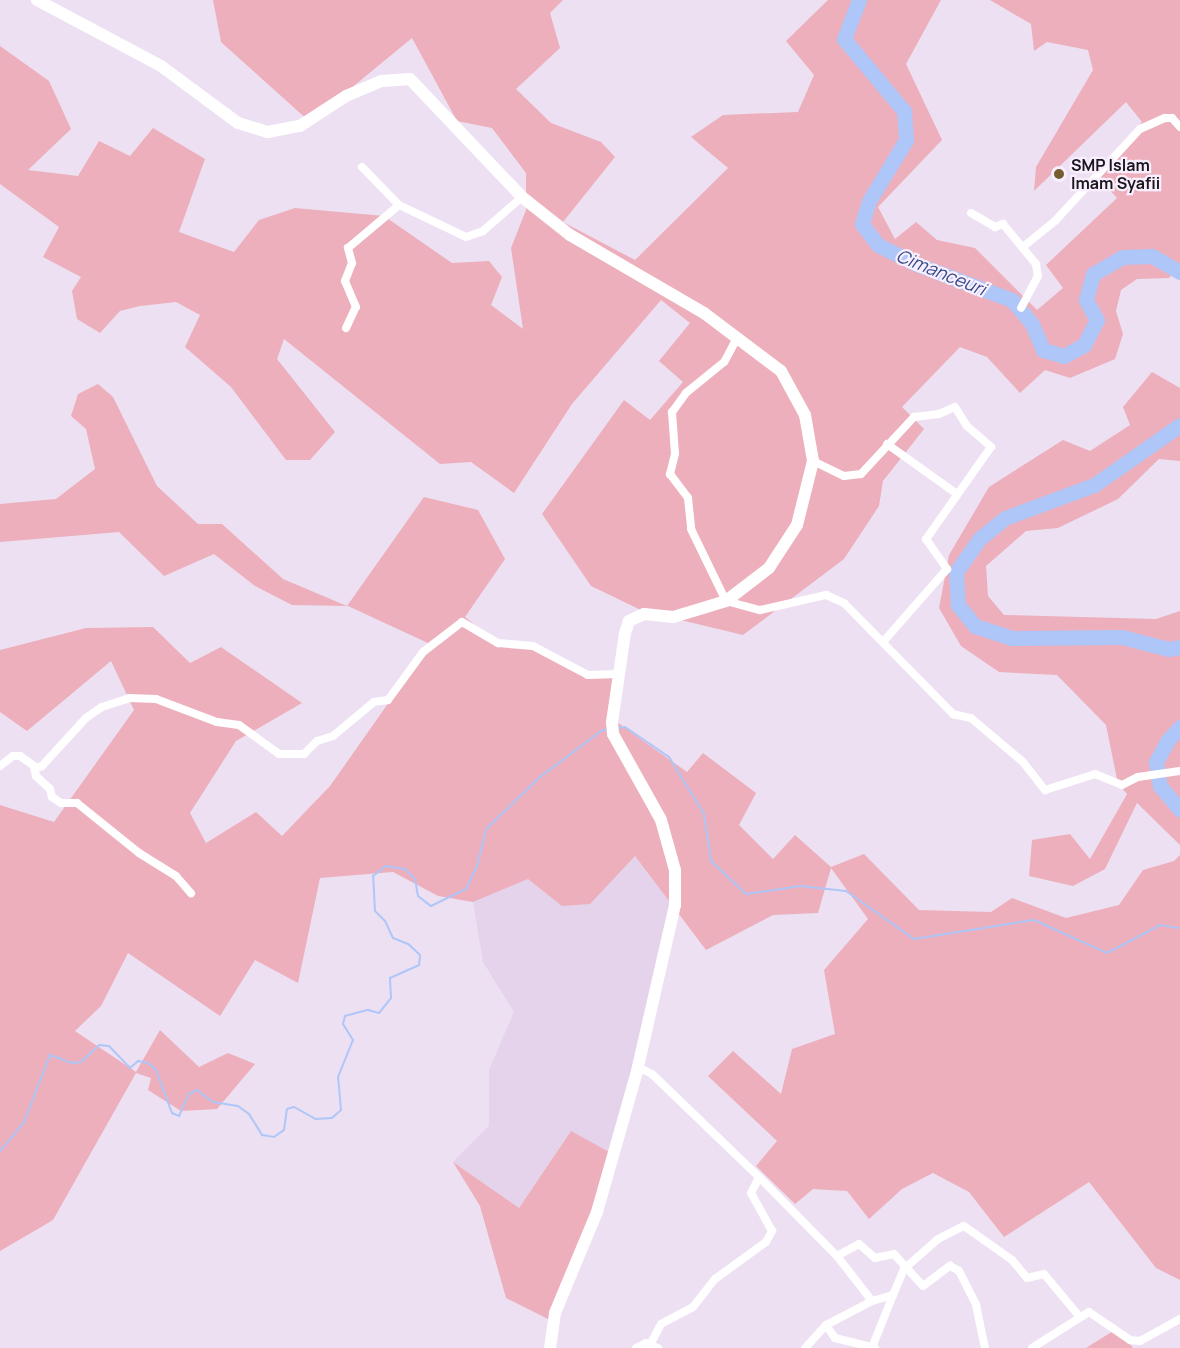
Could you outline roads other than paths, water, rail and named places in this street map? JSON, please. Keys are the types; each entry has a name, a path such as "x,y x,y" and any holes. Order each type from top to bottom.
{"street":[{"path":"37,0 161,66 238,123 268,132 300,126 346,96 382,81 410,79 522,197 570,235 704,313 782,371 805,415 813,460 797,525 769,568 726,601 673,617 636,616 625,633 613,728 661,820 675,870 675,905 638,1067 597,1212 555,1313 550,1348"},
{"path":"1023,247 1055,221 1140,129 1165,118 1180,127"},
{"path":"362,167 399,205 466,237 483,231 522,197"},
{"path":"346,328 356,307 345,281 352,263 348,248 399,205"},
{"path":"971,213 995,227 1003,224 1036,264 1038,276 1021,308"},
{"path":"737,338 724,362 686,393 672,412 675,454 670,474 688,498 691,529 726,601 760,610 825,595 844,603 884,641 953,714 971,718 1023,762 1045,790 1095,774 1122,785 1153,775 1180,771"},
{"path":"813,460 844,476 861,474 874,464 887,444 914,417 939,414 956,406 967,426 991,447 927,539 947,568 884,641"},
{"path":"887,444 957,494"},
{"path":"34,767 42,766 86,718 102,707 129,698 156,699 217,722 239,725 279,754 304,754 317,741 333,736 374,702 388,700 423,652 462,622 498,643 533,646 588,675 620,674"},
{"path":"0,766 13,756 20,756 34,767 36,776 50,789 52,797 61,803 77,803 139,853 176,876 191,893"},
{"path":"638,1067 652,1074 759,1177 837,1256 872,1301"},
{"path":"636,1348 655,1346 661,1324 693,1307 715,1279 766,1242 772,1231 751,1193 759,1177"},
{"path":"826,1325 835,1338 874,1347 904,1269 938,1239 964,1226 1012,1260 1027,1278 1044,1274 1080,1317"},
{"path":"837,1256 859,1244 875,1258 894,1254 904,1269 923,1286 950,1266 959,1271 976,1305 985,1348"},
{"path":"805,1348 826,1325 872,1301 893,1295"},
{"path":"1032,1348 1089,1312 1097,1314 1122,1336 1140,1341 1180,1319"}],"waterway":[{"name":"Cimanceuri","path":"859,0 844,39 904,111 906,140 869,201 862,224 878,245 916,264 1012,300 1032,324 1043,350 1064,356 1084,345 1097,320 1086,300 1093,274 1122,257 1152,256 1180,272"},
{"name":"Cimanceuri","path":"1180,425 1094,485 1005,518 980,538 956,572 958,605 975,626 1011,638 1122,637 1168,649 1180,647"},
{"path":"617,728 625,727 669,757 704,814 711,861 746,894 800,886 846,891 914,939 1034,920 1107,953 1160,925 1180,928"},
{"name":"Cimanceuri","path":"1180,727 1168,740 1156,762 1160,786 1180,810"},
{"path":"0,1151 24,1122 50,1055 72,1063 81,1062 99,1045 109,1046 130,1068 138,1061 148,1063 156,1070 172,1113 179,1116 189,1094 197,1090 213,1102 238,1106 249,1114 262,1135 274,1137 284,1130 287,1109 294,1107 316,1119 332,1118 341,1110 338,1077 353,1040 343,1024 345,1016 368,1010 379,1013 391,998 390,978 419,965 420,955 408,944 393,938 385,921 375,911 373,876 386,866 405,869 415,879 418,896 431,906 466,889 477,866 486,829 540,777 601,731 608,729"}],"place":[{"name":"SMP Islam Imam Syafii","path":"1059,174"}]}
